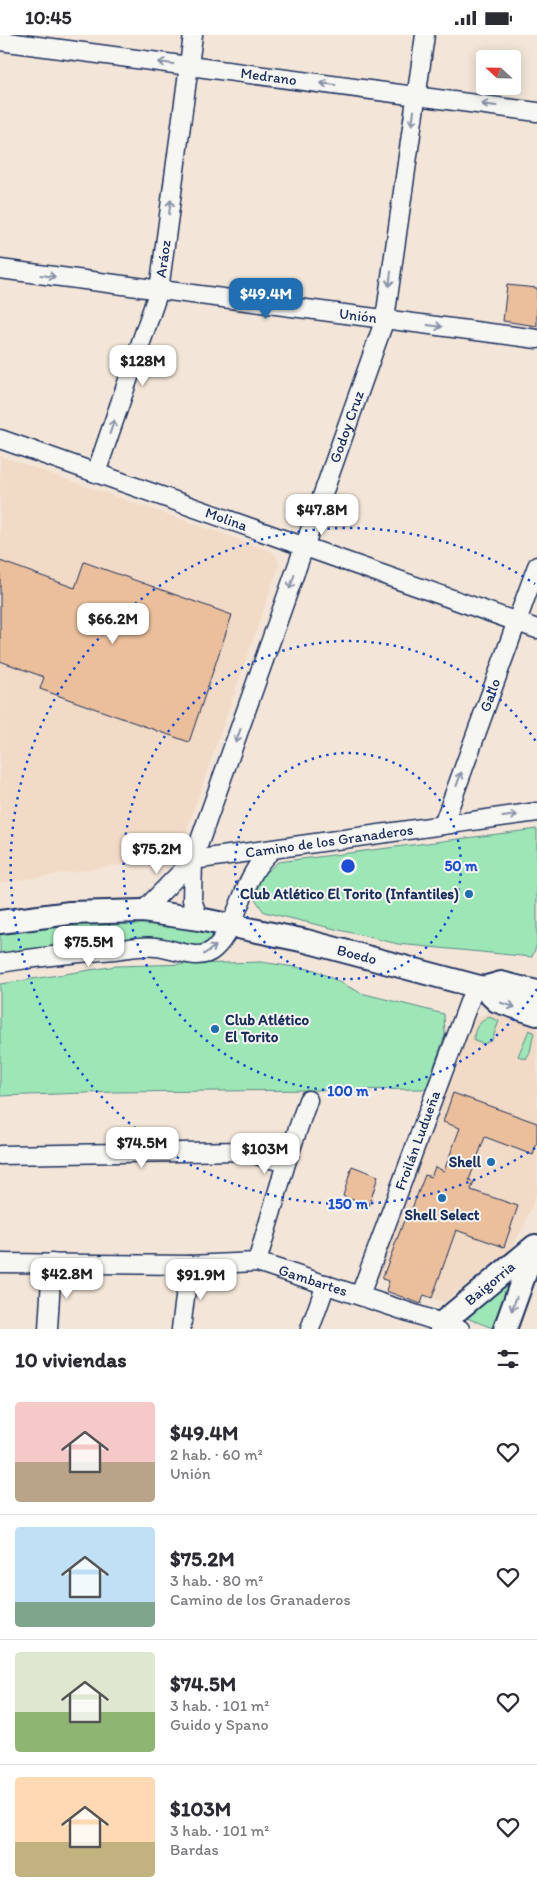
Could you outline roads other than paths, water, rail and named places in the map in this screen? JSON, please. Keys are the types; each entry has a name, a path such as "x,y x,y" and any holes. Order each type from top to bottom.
{"main road":[{"path":"0,921 70,913 143,911 199,919"},
{"name":"Boedo","path":"199,919 306,941 479,987 497,1001 537,1014"},
{"name":"Boedo","path":"479,987 501,983 537,992"},
{"name":"Baigorria","path":"448,1327 536,1243"},
{"name":"Baigorria","path":"505,1329 536,1243"}],"street":[{"name":"Aráoz","path":"96,473 159,290 193,35"},
{"name":"Godoy Cruz","path":"199,919 192,900 193,860 385,319 425,35"},
{"name":"Medrano","path":"0,41 537,111"},
{"name":"Unión","path":"0,269 537,339"},
{"name":"Molina","path":"0,439 537,629"},
{"name":"Gallo","path":"443,825 537,566"},
{"name":"Camino de los Granaderos","path":"193,860 271,851 537,812"},
{"path":"0,963 54,954 155,947 202,955 214,949 230,925 258,862 271,851"},
{"path":"143,911 193,860"},
{"name":"Froilán Ludueña","path":"360,1295 479,987"},
{"path":"258,1262 286,1163 308,1100"},
{"path":"0,1155 242,1151 286,1163"},
{"name":"Gambartes","path":"0,1263 189,1265 258,1262 360,1295 448,1327"},
{"path":"48,1329 52,1263"},
{"path":"181,1329 189,1265"},
{"path":"310,1329 326,1284"}],"place":[{"name":"Club Atlético El Torito (Infantiles)","path":"469,894"},
{"name":"Club Atlético El Torito","path":"215,1029"},
{"name":"Shell","path":"491,1162"},
{"name":"Shell Select","path":"442,1198"}]}
